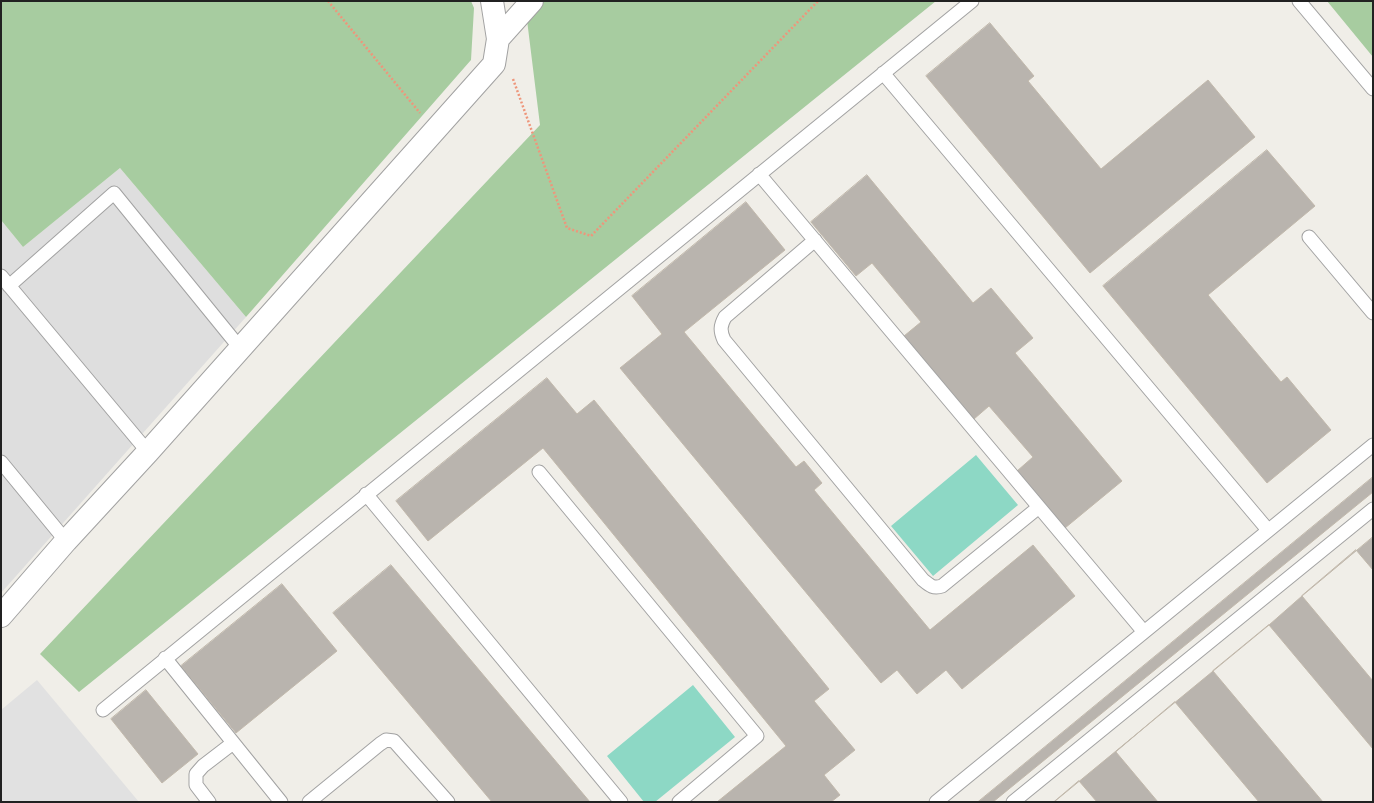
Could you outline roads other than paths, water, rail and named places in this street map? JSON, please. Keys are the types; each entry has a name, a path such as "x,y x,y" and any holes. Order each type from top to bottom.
{"street":[{"path":"1,616 66,541 148,452 494,64 498,39 492,1"},
{"path":"498,39 532,1"}],"lane":[{"path":"103,710 972,1"},
{"path":"1299,1 1373,89"},
{"path":"883,73 1268,530"},
{"path":"759,174 1144,632"},
{"path":"148,452 5,281 114,193 240,348"},
{"path":"1309,237 1373,313"},
{"path":"815,240 725,318 721,324 721,332 724,340 923,580 930,586 937,588 942,586 1039,508"},
{"path":"936,802 1373,444"},
{"path":"1,462 66,541"},
{"path":"539,472 757,736 680,802"},
{"path":"366,494 620,802"},
{"path":"1013,802 1373,509"},
{"path":"165,658 281,802"},
{"path":"309,802 380,744 386,740 394,740 448,802"},
{"path":"209,802 196,785 196,774 203,766 233,743"}]}
